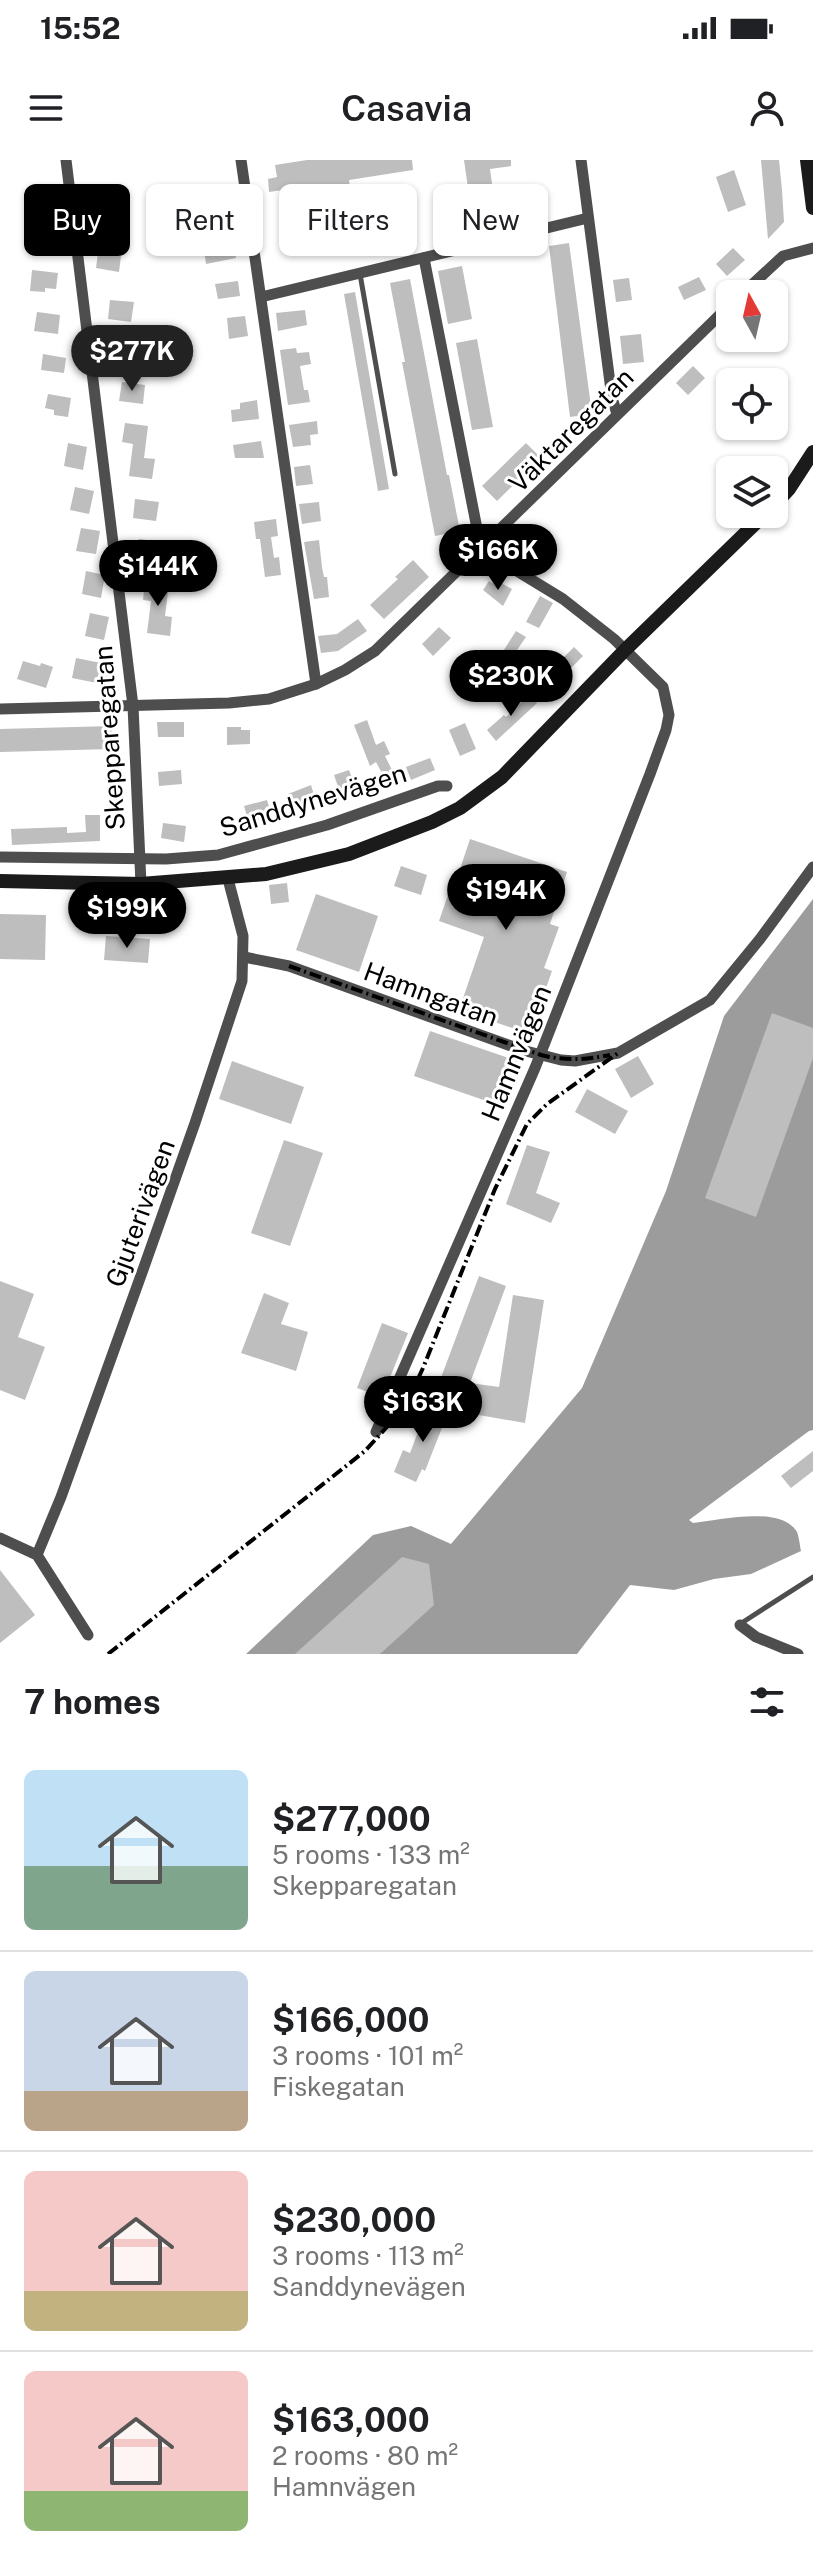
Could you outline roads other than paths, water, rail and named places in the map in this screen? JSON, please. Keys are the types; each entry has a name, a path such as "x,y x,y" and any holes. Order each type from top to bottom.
{"street":[{"name":"Skepparegatan","path":"66,160 133,706 141,884"},
{"path":"241,160 316,684"},
{"path":"581,160 612,398 617,414"},
{"path":"807,160 813,208"},
{"path":"261,297 588,218"},
{"path":"757,280 783,256 813,248"},
{"path":"424,258 481,549"},
{"name":"Väktaregatan","path":"0,709 229,703 269,699 316,684 345,670 375,651 716,319"},
{"path":"788,490 813,452"},
{"name":"Sanddynevägen","path":"0,881 141,884 228,879 266,874 349,854 421,827 460,808 502,777 625,650 751,528"},
{"name":"Hamnvägen","path":"376,1432 541,1055 666,730 669,715 663,687 625,650 563,599 481,549"},
{"name":"Sanddynevägen","path":"0,857 192,858 245,849 327,825 438,786 447,786"},
{"name":"Hamngatan","path":"244,957 289,966 541,1055 575,1061 618,1053 710,1000 813,867"},
{"name":"Gjuterivägen","path":"37,1555 61,1497 195,1123 242,981 243,936 228,879"},
{"path":"0,1538 37,1555 88,1635"},
{"path":"740,1625 756,1637 798,1654"}],"lane":[{"path":"360,273 395,474"},
{"path":"740,1625 813,1577"}],"railway":[{"path":"289,966 541,1055 575,1059 610,1055"},
{"path":"108,1654 365,1451 405,1407 495,1189 527,1124 547,1104 618,1053"}]}
